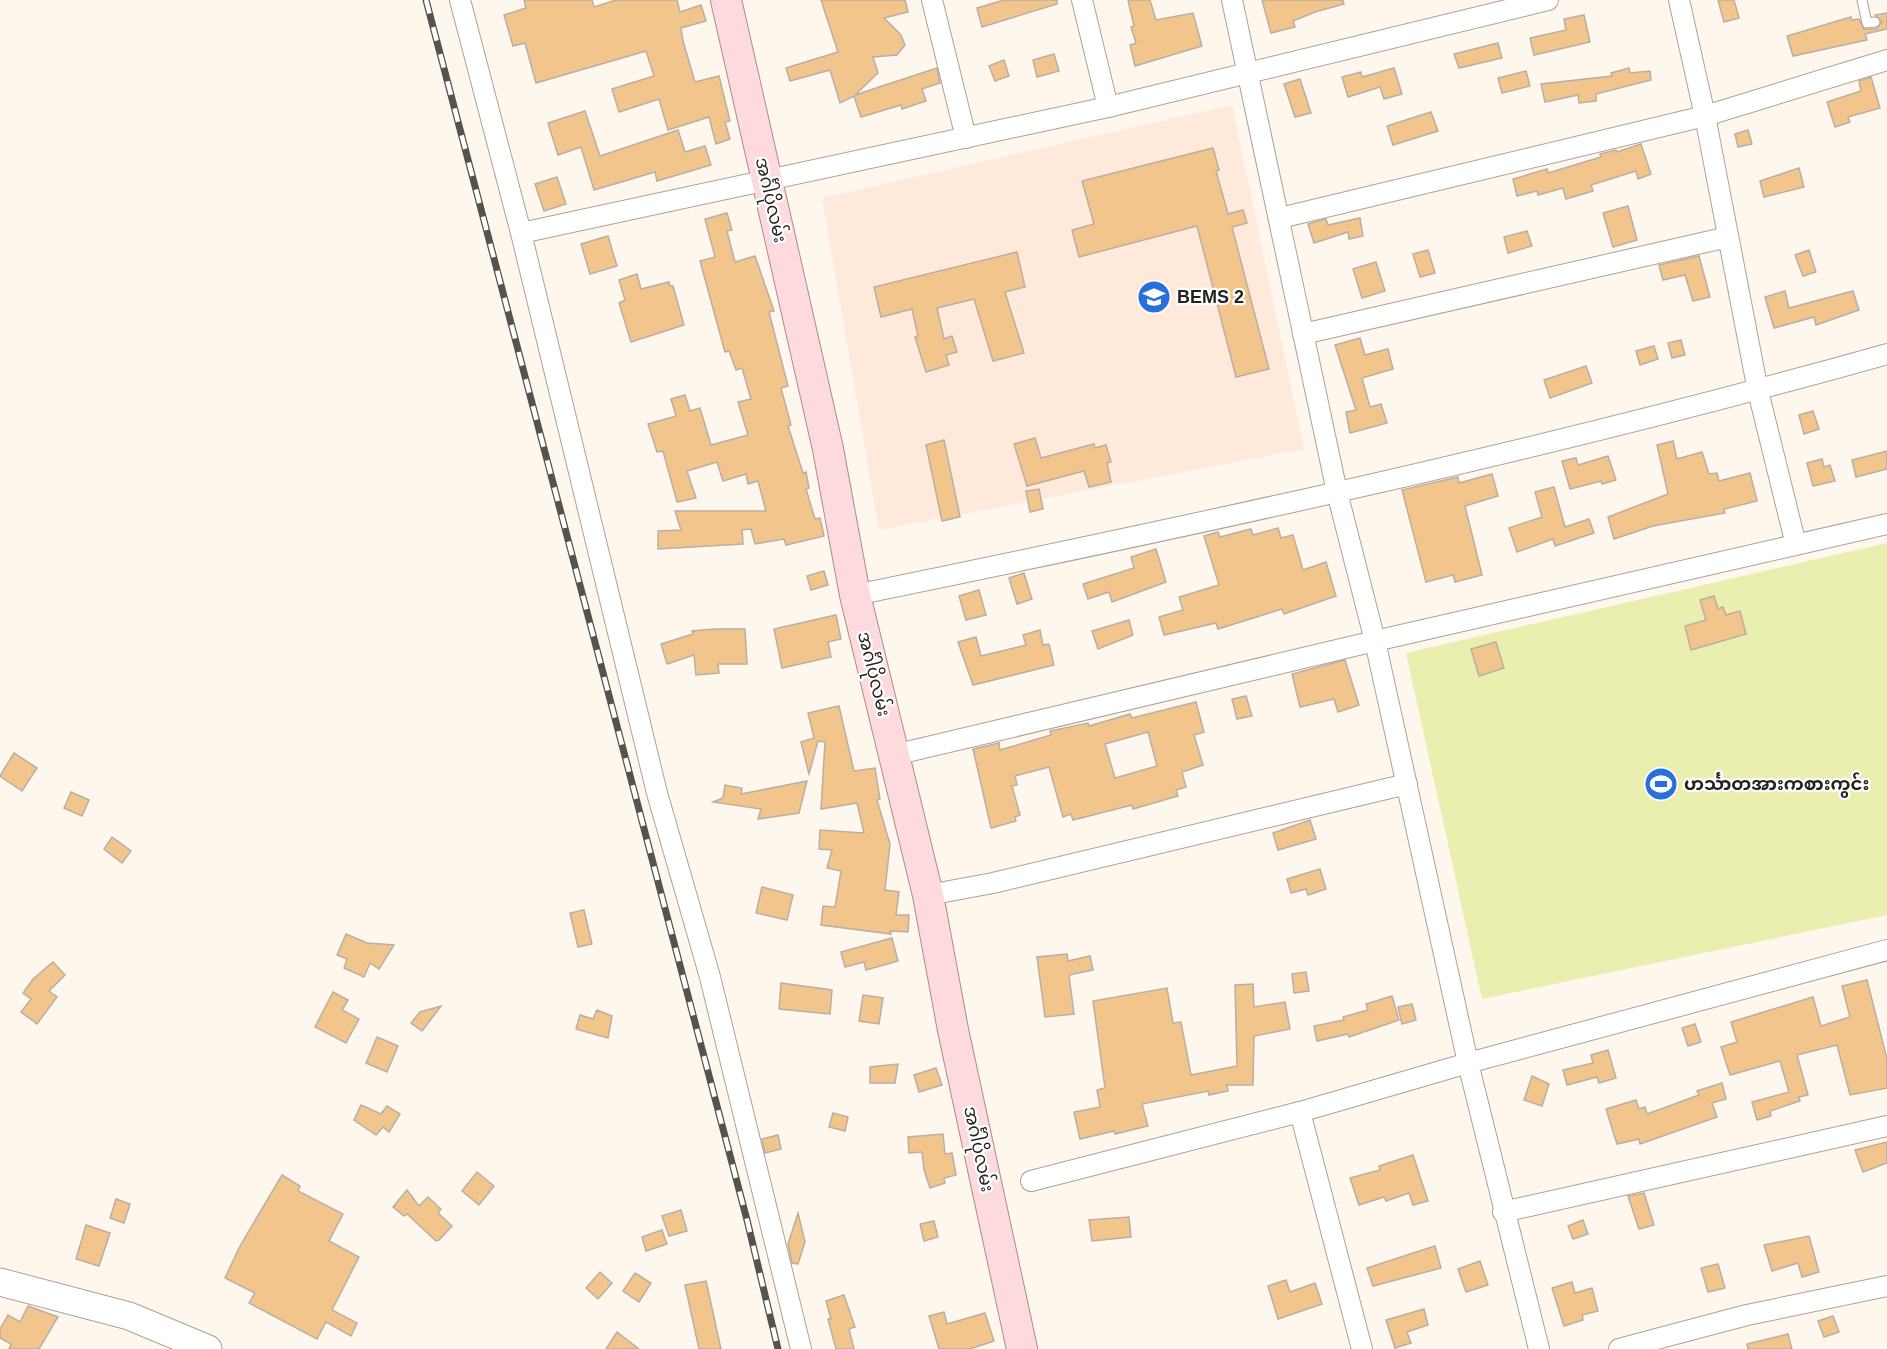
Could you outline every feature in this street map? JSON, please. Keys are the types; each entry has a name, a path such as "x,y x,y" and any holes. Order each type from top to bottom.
{"main road":[{"name":"အင်္ဂါပိုလမ်း","path":"726,0 828,449 855,595 928,895 953,1030 1022,1349"},
{"path":"0,1282 129,1316 208,1349"}],"street":[{"path":"460,0 521,233 657,793 712,988 801,1349"},
{"path":"932,0 966,138"},
{"path":"1082,0 1108,107"},
{"path":"1232,0 1337,492 1375,641 1503,1212 1539,1349"},
{"path":"521,233 1108,107 1548,0"},
{"path":"1679,0 1758,391 1796,545"},
{"path":"1280,218 1704,116 1887,60"},
{"path":"1303,334 1728,237"},
{"path":"855,595 1337,492 1758,391 1887,354"},
{"path":"894,755 1375,641 1887,524"},
{"path":"928,895 993,883 1407,784"},
{"path":"1031,1181 1300,1112 1468,1063 1886,956"},
{"path":"1300,1112 1362,1349"},
{"path":"1503,1212 1887,1126"},
{"path":"1619,1349 1747,1316 1887,1286"}],"lane":[{"path":"1862,0 1867,23 1875,22"}],"shaded area":[{"path":"1232,105 1304,449 879,530 822,198"}],"green space":[{"name":"ဟင်္သာတအားကစားကွင်း","path":"1887,543 1887,915 1482,999 1406,653"}],"building":[{"path":"524,0 592,0 594,7 616,0 677,0 680,12 701,5 706,21 681,28 683,41 695,82 719,76 730,121 725,122 730,139 716,144 709,117 668,130 659,99 619,112 612,89 654,76 646,51 536,83 525,43 513,46 504,15 526,8"},
{"path":"821,0 905,0 908,12 884,18 901,35 905,45 897,55 873,57 878,73 855,95 937,68 940,83 922,89 926,101 902,109 901,105 861,117 854,96 840,103 830,70 790,81 786,68 838,52"},
{"path":"1004,0 1057,0 1057,4 982,27 977,8"},
{"path":"1128,0 1150,0 1156,20 1193,13 1202,46 1135,66 1130,45 1136,43 1131,27 1134,26"},
{"path":"1262,0 1343,0 1344,4 1293,21 1295,27 1271,33"},
{"path":"1718,0 1734,0 1739,18 1724,22"},
{"path":"1887,13 1887,29 1865,34 1867,40 1793,56 1787,36 1851,17 1852,20 1859,19 1864,29 1876,29 1882,22 1875,15"},
{"path":"1584,15 1590,42 1534,55 1530,38 1566,30 1564,19"},
{"path":"1498,43 1502,58 1459,68 1454,54"},
{"path":"1054,54 1059,71 1037,77 1033,60"},
{"path":"1004,60 1009,76 995,81 989,66"},
{"path":"1394,68 1402,94 1384,99 1380,87 1348,97 1342,77 1361,72 1362,77"},
{"path":"1629,68 1630,73 1650,71 1651,80 1596,94 1596,101 1579,103 1578,95 1545,102 1541,84 1612,76 1611,73"},
{"path":"1526,71 1530,86 1502,93 1498,78"},
{"path":"1871,77 1880,108 1848,117 1850,122 1835,127 1827,102 1861,91 1859,81"},
{"path":"1300,79 1311,113 1295,117 1284,84"},
{"path":"585,111 600,156 678,130 685,152 705,146 711,165 657,181 655,172 594,190 581,147 558,155 548,123"},
{"path":"1431,112 1438,131 1393,145 1387,126"},
{"path":"1748,130 1752,144 1738,147 1735,134"},
{"path":"1641,144 1651,174 1638,179 1636,171 1591,185 1593,191 1566,199 1563,188 1538,195 1537,191 1517,196 1513,179 1547,169 1548,173 1601,157 1600,154 1616,150 1617,152"},
{"path":"1213,148 1219,170 1216,171 1228,214 1243,210 1247,223 1232,227 1269,369 1236,377 1197,226 1079,257 1072,230 1094,224 1082,181"},
{"path":"1799,168 1804,187 1764,197 1760,181"},
{"path":"557,177 566,204 544,211 535,184"},
{"path":"1628,206 1637,240 1613,247 1603,213"},
{"path":"727,213 732,230 727,231 735,262 755,256 774,311 769,312 788,386 781,388 791,425 788,426 803,473 806,472 809,488 806,489 815,519 820,518 824,536 786,545 784,539 755,544 751,529 742,530 743,544 658,549 658,531 681,530 675,511 766,511 758,481 748,484 746,474 723,481 717,462 687,471 696,498 677,502 663,451 657,452 648,424 676,416 671,399 685,395 690,411 700,408 711,445 748,435 738,402 751,399 742,368 736,370 729,351 725,352 700,261 715,257 705,219"},
{"path":"1360,218 1363,236 1349,239 1348,232 1314,243 1308,224 1326,219 1328,225"},
{"path":"1527,231 1532,246 1508,253 1504,237"},
{"path":"608,236 617,266 590,274 581,244"},
{"path":"1428,250 1435,273 1420,277 1413,254"},
{"path":"1809,250 1816,272 1803,276 1795,255"},
{"path":"1017,252 1025,287 1005,292 1024,353 993,361 974,299 937,308 944,339 952,336 957,352 946,355 949,365 926,372 915,337 918,336 912,309 881,317 874,287"},
{"path":"1699,256 1710,297 1693,301 1685,275 1663,280 1659,265"},
{"path":"1376,262 1385,291 1362,298 1353,269"},
{"path":"637,274 641,289 669,282 670,286 673,286 684,325 631,342 619,303 625,300 619,280"},
{"path":"1785,291 1789,308 1853,291 1859,310 1816,325 1814,317 1774,328 1765,297"},
{"path":"1360,338 1365,355 1388,349 1393,369 1362,378 1370,407 1381,404 1387,423 1350,433 1346,412 1356,410 1335,345"},
{"path":"1681,340 1685,355 1672,358 1668,343"},
{"path":"1654,346 1658,359 1640,365 1636,351"},
{"path":"1586,366 1592,383 1550,398 1544,380"},
{"path":"1813,411 1819,429 1804,434 1799,415"},
{"path":"1035,438 1041,458 1094,444 1095,448 1106,445 1111,462 1107,463 1111,482 1089,487 1084,471 1027,486 1014,444"},
{"path":"944,440 960,517 942,521 926,445"},
{"path":"1673,441 1677,459 1702,452 1709,474 1717,473 1719,481 1750,473 1757,501 1724,509 1725,513 1653,526 1614,539 1608,517 1668,494 1657,445"},
{"path":"1887,451 1887,469 1856,477 1852,460"},
{"path":"1608,456 1616,480 1602,484 1601,481 1570,489 1562,461 1576,458 1578,465"},
{"path":"1822,459 1824,467 1830,465 1835,481 1813,486 1807,463"},
{"path":"1492,474 1498,496 1465,506 1482,575 1455,582 1453,575 1426,582 1402,490 1458,477 1459,483"},
{"path":"1554,487 1565,527 1589,519 1594,533 1555,546 1553,539 1517,552 1509,528 1542,517 1535,492"},
{"path":"1039,489 1043,509 1030,512 1026,491"},
{"path":"1278,528 1281,538 1293,535 1303,570 1326,562 1336,596 1284,614 1282,609 1218,629 1216,623 1164,635 1159,617 1183,610 1179,597 1219,585 1204,536 1218,532 1220,537 1251,529 1253,535"},
{"path":"1156,549 1166,582 1112,602 1109,592 1088,599 1083,584 1134,568 1131,557"},
{"path":"824,571 828,585 811,590 807,576"},
{"path":"1024,573 1032,599 1017,604 1009,578"},
{"path":"979,590 986,615 966,620 959,596"},
{"path":"1714,596 1718,609 1723,607 1726,615 1740,611 1746,634 1691,650 1685,626 1706,620 1700,600"},
{"path":"836,615 841,639 828,642 831,657 782,668 774,629"},
{"path":"1129,620 1133,635 1098,649 1092,631"},
{"path":"745,629 747,664 718,664 719,673 696,675 694,655 667,664 661,644 693,634 692,631"},
{"path":"1040,630 1043,645 1049,644 1054,665 973,685 958,642 976,637 981,656 1026,645 1023,635"},
{"path":"1496,642 1504,668 1479,676 1471,649"},
{"path":"1345,660 1359,705 1338,712 1334,699 1300,707 1292,674"},
{"path":"1246,696 1252,716 1237,719 1232,699"},
{"path":"1196,702 1204,732 1194,735 1203,765 1182,772 1186,787 1176,790 1178,796 1133,809 1132,805 1073,820 1071,814 1063,817 1049,767 1015,776 1017,785 1012,786 1020,815 1015,817 1016,821 991,828 973,749 999,743 1000,750 1051,735 1050,731 1088,723 1089,726 1130,714 1132,718","holes":["1148,732 1157,766 1115,778 1105,744"]},
{"path":"839,706 854,771 875,768 880,799 877,800 890,844 885,890 899,892 896,915 909,915 908,932 890,931 891,934 821,925 823,906 835,907 841,871 827,868 832,850 819,849 820,830 864,833 857,803 821,809 825,742 818,741 809,774 801,742 814,738 808,713"},
{"path":"14,753 37,768 22,791 0,776"},
{"path":"807,781 799,813 758,819 761,809 713,802 723,798 725,785 742,788 741,794"},
{"path":"71,792 89,800 82,816 64,808"},
{"path":"1310,820 1316,839 1278,850 1273,833"},
{"path":"112,837 131,851 122,863 104,849"},
{"path":"1320,869 1326,889 1308,895 1306,889 1291,893 1287,879"},
{"path":"762,887 793,895 787,920 756,913"},
{"path":"584,910 592,944 578,947 570,913"},
{"path":"346,934 367,943 394,945 379,969 370,963 364,977 344,968 347,959 337,955"},
{"path":"892,938 898,961 866,970 864,962 845,967 841,952"},
{"path":"1067,954 1068,961 1090,956 1093,970 1069,975 1074,1014 1045,1017 1037,957"},
{"path":"53,962 65,975 49,991 57,997 37,1024 21,1012 31,999 23,993 33,979"},
{"path":"1306,972 1309,991 1294,993 1292,974"},
{"path":"1867,980 1887,1059 1887,1088 1850,1095 1837,1045 1797,1055 1808,1095 1799,1097 1800,1101 1770,1111 1771,1116 1757,1120 1752,1102 1789,1092 1780,1061 1730,1075 1721,1047 1737,1042 1731,1022 1813,997 1821,1026 1850,1017 1842,986"},
{"path":"781,983 832,990 830,1014 779,1009"},
{"path":"1253,984 1254,1007 1285,1002 1290,1029 1254,1036 1253,1085 1227,1085 1228,1091 1209,1095 1208,1091 1142,1104 1148,1126 1080,1139 1074,1112 1100,1107 1097,1090 1105,1088 1093,1001 1167,988 1173,1023 1181,1022 1191,1075 1237,1066 1235,985"},
{"path":"333,992 348,1000 342,1010 359,1019 346,1043 315,1027"},
{"path":"863,995 883,998 879,1024 859,1021"},
{"path":"1392,996 1399,1020 1349,1037 1348,1034 1317,1041 1314,1026 1344,1020 1343,1017 1368,1010 1366,1004"},
{"path":"1412,1004 1416,1020 1402,1024 1398,1007"},
{"path":"441,1006 422,1031 411,1023 420,1012"},
{"path":"597,1010 612,1016 608,1038 576,1029 580,1015 593,1019"},
{"path":"1695,1024 1701,1042 1688,1046 1682,1028"},
{"path":"377,1037 398,1046 387,1072 366,1063"},
{"path":"1608,1050 1616,1078 1599,1083 1597,1077 1567,1085 1563,1070 1593,1063 1591,1055"},
{"path":"898,1064 895,1083 870,1083 870,1067"},
{"path":"936,1068 942,1085 919,1092 914,1075"},
{"path":"1532,1076 1549,1084 1542,1106 1524,1100"},
{"path":"1722,1083 1726,1099 1712,1103 1717,1117 1640,1144 1639,1139 1617,1144 1606,1109 1636,1100 1639,1109 1645,1107 1647,1114 1699,1095 1697,1091"},
{"path":"361,1105 381,1114 387,1106 400,1114 389,1132 383,1127 376,1135 354,1120"},
{"path":"833,1113 848,1117 845,1131 829,1127"},
{"path":"943,1134 945,1154 952,1153 956,1175 944,1178 945,1183 930,1188 924,1170 922,1152 909,1153 908,1137"},
{"path":"778,1135 781,1149 765,1153 762,1139"},
{"path":"1887,1142 1887,1163 1863,1172 1855,1150"},
{"path":"1413,1155 1428,1201 1413,1205 1409,1193 1386,1201 1384,1197 1359,1205 1350,1178 1380,1170 1379,1166"},
{"path":"477,1172 494,1186 479,1205 462,1191"},
{"path":"282,1175 300,1186 298,1191 343,1214 329,1241 359,1257 332,1310 357,1323 351,1336 326,1322 317,1339 249,1303 255,1293 225,1278 240,1246"},
{"path":"407,1190 419,1206 428,1197 441,1209 438,1213 452,1226 439,1240 436,1241 407,1214 404,1216 393,1207"},
{"path":"1644,1193 1654,1225 1639,1229 1628,1196"},
{"path":"116,1199 130,1204 124,1223 110,1218"},
{"path":"681,1210 687,1231 669,1236 662,1216"},
{"path":"798,1213 805,1242 798,1264 792,1263 788,1244"},
{"path":"1129,1217 1131,1237 1092,1241 1089,1220"},
{"path":"1583,1220 1588,1234 1573,1239 1568,1226"},
{"path":"934,1221 938,1237 924,1241 920,1224"},
{"path":"86,1225 110,1233 99,1266 76,1259"},
{"path":"662,1230 667,1244 646,1251 642,1237"},
{"path":"1809,1236 1819,1272 1802,1277 1798,1263 1772,1271 1764,1245"},
{"path":"1435,1246 1441,1268 1373,1286 1367,1268"},
{"path":"1480,1261 1488,1285 1466,1292 1458,1269"},
{"path":"1718,1264 1725,1288 1708,1292 1701,1268"},
{"path":"600,1272 612,1283 598,1299 586,1288"},
{"path":"635,1273 651,1283 639,1302 623,1291"},
{"path":"1286,1280 1290,1292 1315,1283 1322,1304 1278,1319 1268,1286"},
{"path":"706,1281 721,1349 699,1349 685,1285"},
{"path":"1572,1282 1575,1293 1592,1288 1598,1311 1582,1315 1583,1320 1564,1326 1552,1288"},
{"path":"844,1295 855,1327 849,1329 854,1349 836,1349 828,1319 831,1319 826,1301"},
{"path":"28,1306 58,1317 39,1349 9,1349 11,1344 0,1338 0,1329 8,1315 20,1322"},
{"path":"1424,1309 1428,1325 1407,1332 1411,1343 1395,1348 1386,1320"},
{"path":"944,1312 947,1324 985,1313 994,1341 970,1349 939,1349 929,1316"},
{"path":"1833,1316 1839,1332 1824,1337 1818,1321"},
{"path":"617,1332 639,1349 606,1349"},
{"path":"1788,1334 1792,1349 1748,1349 1747,1344"}],"railway":[{"path":"426,0 747,1220 778,1349"}],"place":[{"name":"BEMS 2","path":"1154,297"},
{"name":"ဟင်္သာတအားကစားကွင်း","path":"1661,784"}]}
